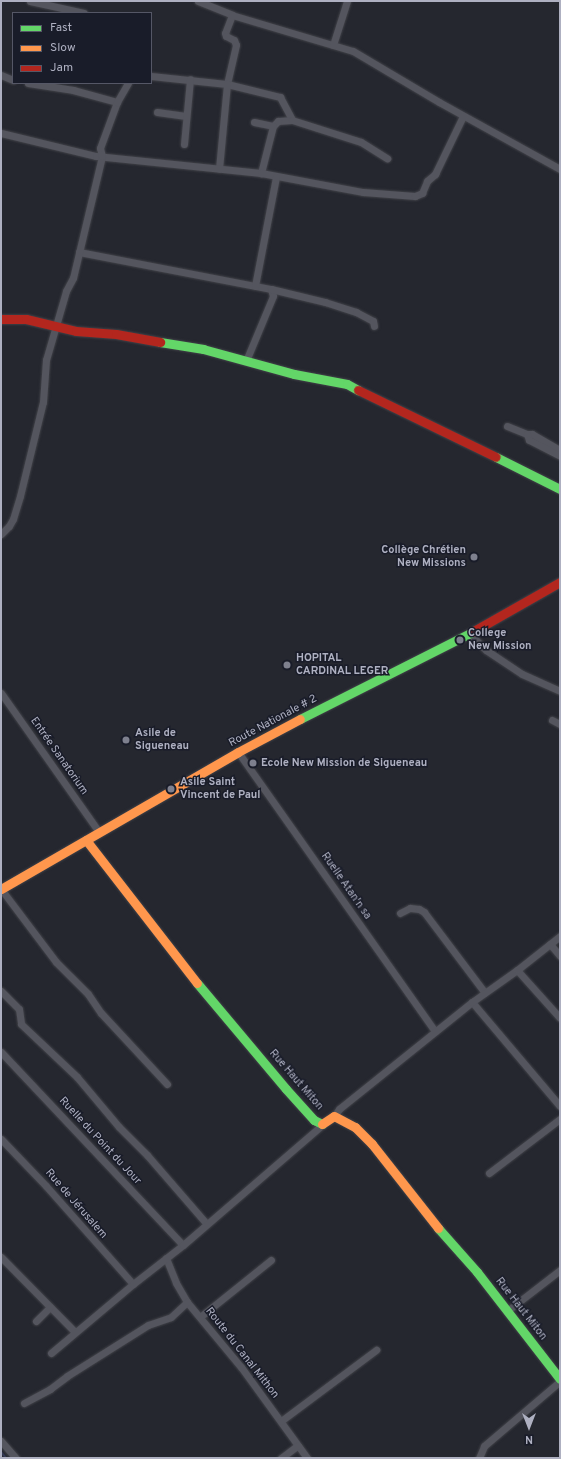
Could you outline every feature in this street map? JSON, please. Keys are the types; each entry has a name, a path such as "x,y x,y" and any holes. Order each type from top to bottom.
{"street":[{"path":"30,1 80,12"},
{"path":"198,1 232,15 353,51 463,116 560,169"},
{"path":"333,45 347,1"},
{"path":"219,169 227,84 236,45 234,40 226,36 225,33 232,15"},
{"path":"1,75 12,80"},
{"path":"152,76 190,79 254,89 280,98 292,120"},
{"path":"184,144 190,79"},
{"path":"34,84 73,90 117,102"},
{"path":"1,534 9,526 13,519 20,496 43,402 46,360 66,291 73,278 102,156 100,148 117,102 127,84"},
{"path":"261,173 276,123 284,107"},
{"path":"157,112 186,116"},
{"path":"1,134 102,156 261,173 276,177 301,179 371,192 407,196 419,195 427,181 435,174 463,116"},
{"path":"254,122 276,123 292,120 361,142 387,158"},
{"path":"255,286 276,177"},
{"path":"79,252 271,289 325,302 356,312 373,321 374,326"},
{"path":"246,361 273,296 271,289"},
{"path":"1,320 26,320 76,331 116,334 203,349 294,374 347,384 560,489"},
{"path":"507,426 527,434 532,434 560,450"},
{"path":"527,434 529,440 560,456"},
{"name":"Route Nationale # 2","path":"1,889 238,752 469,633 560,582"},
{"path":"469,633 486,650 522,674 560,691"},
{"name":"Entrée Sanatorium","path":"1,693 99,832"},
{"path":"552,720 560,724"},
{"name":"Ruelle Atan'n sa","path":"238,752 435,1031"},
{"name":"Rue Haut Miton","path":"86,840 184,967 314,1120 323,1124 334,1116 355,1127 372,1144 435,1224 477,1272 560,1380"},
{"path":"1,889 56,962 88,994 101,1013 167,1084"},
{"path":"400,913 410,908 419,909 424,912 485,993"},
{"path":"334,1116 339,1110 435,1031 560,936"},
{"path":"550,944 560,956"},
{"path":"517,970 560,1018"},
{"path":"1,991 19,1009 21,1024 77,1077 119,1127 147,1155 206,1223"},
{"path":"472,1002 560,1106"},
{"name":"Ruelle du Point du Jour","path":"1,1052 183,1245"},
{"path":"490,1173 560,1119"},
{"path":"51,1352 183,1245 206,1223 323,1124"},
{"name":"Rue de Jérusalem","path":"1,1139 46,1186 133,1284"},
{"path":"1,1257 75,1332"},
{"name":"Route du Canal Mithon","path":"166,1258 176,1283 188,1302 241,1367 308,1458"},
{"path":"200,1317 271,1260"},
{"path":"507,1311 560,1270"},
{"path":"24,1403 50,1389 67,1376 148,1325 171,1317 188,1302"},
{"path":"36,1321 50,1307"},
{"path":"281,1421 376,1350"},
{"path":"479,1458 484,1446 560,1380"},
{"path":"1,1441 16,1458"},
{"path":"281,1458 298,1445"}],"waterway":[{"path":"1,1452 6,1458"}],"traffic: fast":[{"path":"160,342 203,349 294,374 347,384 358,390"},
{"path":"496,457 560,489"},
{"path":"300,719 472,632"},
{"path":"197,983 286,1089 314,1120 322,1124"},
{"path":"438,1228 477,1272 560,1379"}],"traffic: slow":[{"path":"1,889 238,752 300,719"},
{"path":"86,840 197,983"},
{"path":"322,1124 334,1116 355,1127 372,1144 438,1228"}],"traffic: jam":[{"path":"1,319 26,319 76,331 116,334 160,342"},
{"path":"358,390 496,457"},
{"path":"472,632 560,582"}],"place":[{"name":"Collège Chrétien New Missions","path":"474,557"},
{"name":"College New Mission","path":"460,640"},
{"name":"HOPITAL CARDINAL LEGER","path":"287,665"},
{"name":"Asile de Sigueneau","path":"126,740"},
{"name":"Ecole New Mission de Sigueneau","path":"253,763"},
{"name":"Asile Saint Vincent de Paul","path":"171,789"}]}
